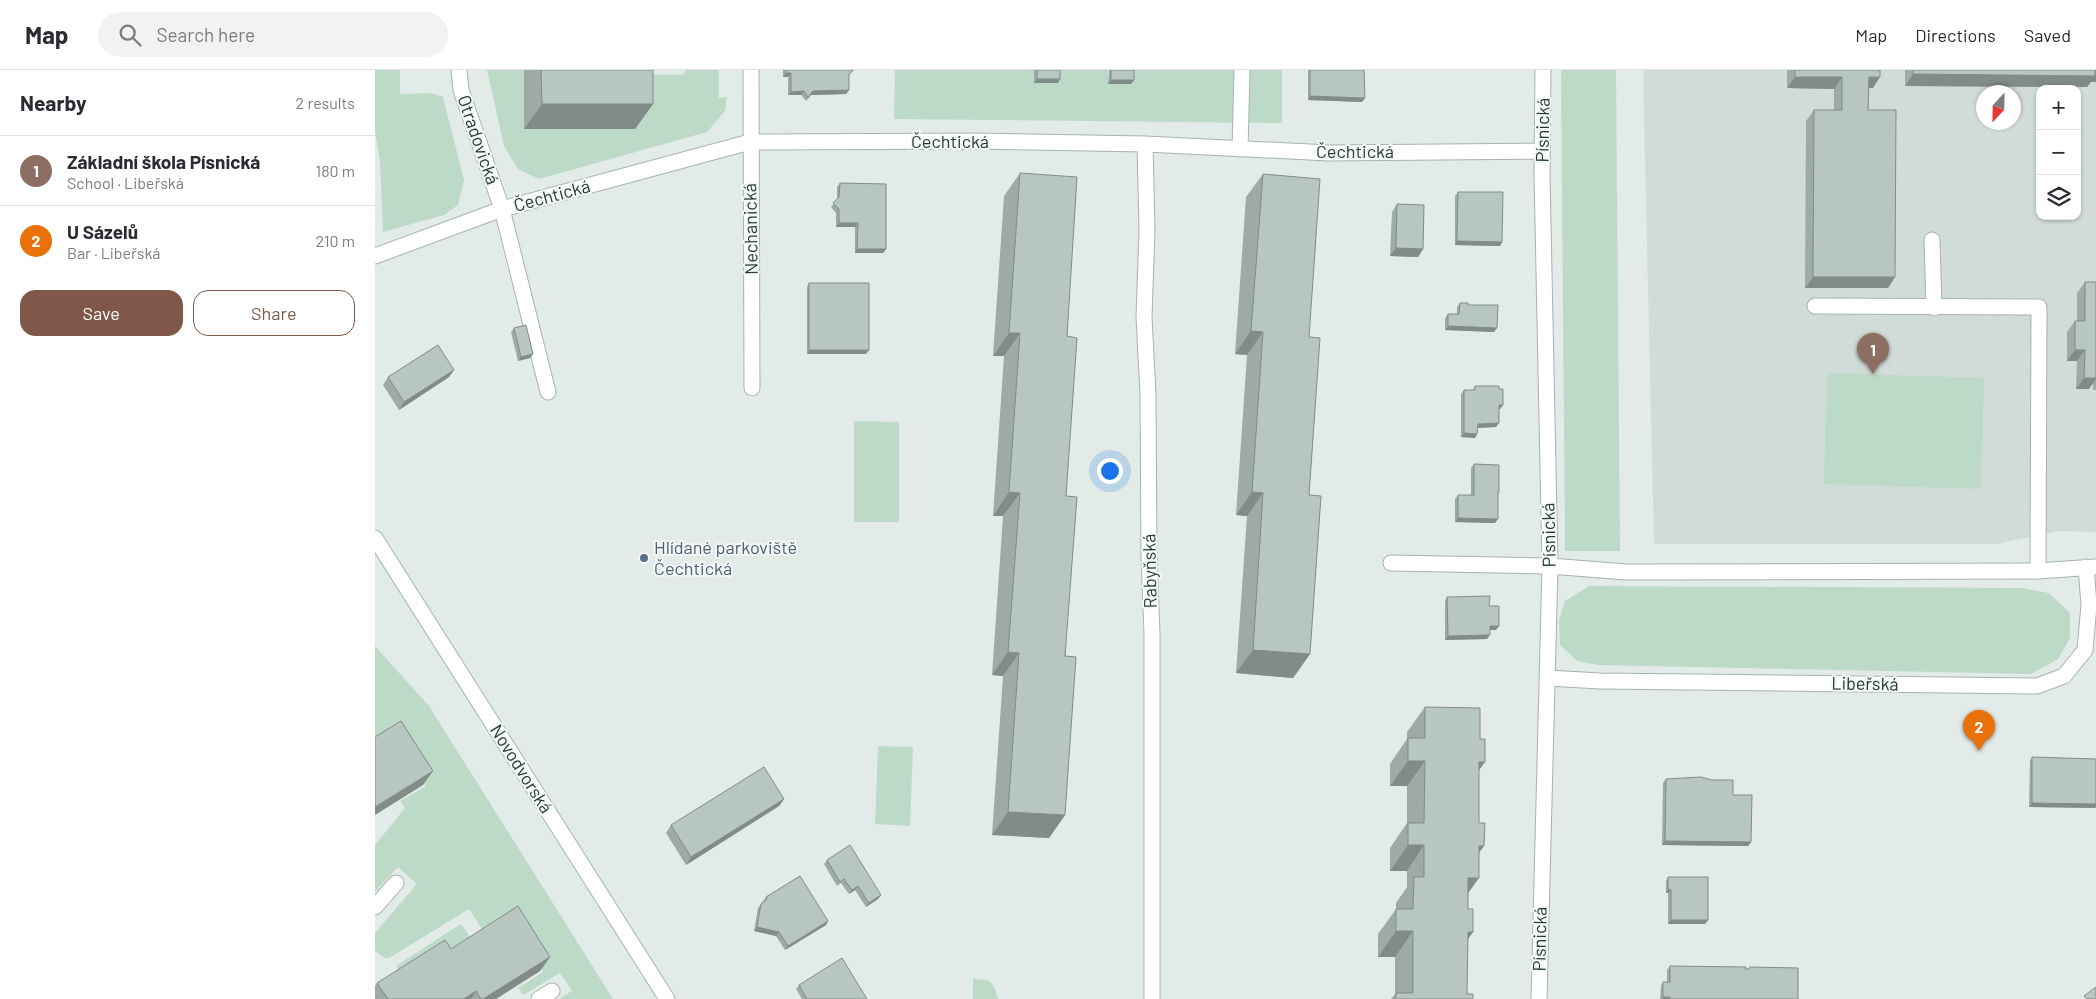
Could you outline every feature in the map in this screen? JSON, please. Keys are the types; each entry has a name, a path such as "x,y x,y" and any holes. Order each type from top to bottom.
{"street":[{"name":"Otradovická","path":"459,70 461,90 502,209 548,392"},
{"name":"Nechanická","path":"751,70 752,388"},
{"path":"1240,150 1242,70"},
{"name":"Písnická","path":"1539,999 1550,566 1542,151 1543,70"},
{"name":"Čechtická","path":"375,256 502,209 750,142 978,141 1145,144 1329,153 1542,151"},
{"name":"Rabyňská","path":"1145,144 1147,230 1144,317 1148,394 1149,556 1152,634 1152,999"},
{"path":"1932,240 1933,308"},
{"path":"1815,306 2039,307 2037,571"},
{"name":"Novodvorská","path":"375,538 667,999"},
{"name":"Libeřská","path":"1391,563 1550,566 1626,572 2037,571 2091,567 2085,650 2064,676 2037,686 1601,681 1547,678"},
{"path":"375,907 396,883"}],"shaded area":[{"path":"1645,70 2096,70 2096,532 2059,531 1996,544 1654,544 1643,74"}],"green space":[{"path":"375,70 400,70 400,94 432,93 443,97 464,180 458,205 444,215 383,232 380,161 375,133"},
{"path":"487,70 524,70 524,129 637,74 683,75 686,70 719,70 719,98 727,97 725,111 707,132 539,179 518,169 504,146"},
{"path":"895,70 1034,70 1034,83 1057,83 1057,70 1108,70 1108,84 1131,70 1282,70 1282,123 894,119"},
{"path":"1561,70 1616,70 1620,551 1565,551"},
{"path":"1827,373 1984,378 1981,489 1824,484"},
{"path":"854,421 899,422 899,522 854,522"},
{"path":"1589,586 2022,588 2049,593 2070,613 2070,638 2058,659 2031,674 1598,665 1577,661 1560,645 1559,620 1565,601"},
{"path":"375,646 429,706 613,999 559,999 572,991 560,973 523,995 518,988 543,972 509,917 484,932 469,909 389,958 385,958 375,951 375,933 417,884 398,867 375,892 375,845 405,808 400,801 426,786 391,731 375,741"},
{"path":"878,746 913,747 910,826 875,824"},
{"path":"459,925 462,925 472,940 400,973 396,966"},
{"path":"973,979 991,983 995,988 998,999 973,999"}],"building":[{"path":"541,70 653,70 653,104 542,104"},
{"path":"786,70 853,70 849,74 849,90 813,91 808,97 804,91 791,92 791,73 786,73"},
{"path":"1037,70 1060,70 1060,79 1037,79"},
{"path":"1111,70 1134,70 1134,80 1111,80"},
{"path":"1310,70 1364,70 1365,98 1310,96"},
{"path":"1795,70 1880,70 1880,77 1869,77 1868,110 1896,110 1895,277 1813,277 1814,110 1842,110 1842,77 1795,77"},
{"path":"1913,70 2096,71 2095,76 1913,74"},
{"path":"1020,173 1077,177 1067,336 1077,338 1066,496 1077,497 1065,656 1076,657 1065,815 1008,812 1019,653 1008,652 1020,493 1009,492 1020,333 1009,333"},
{"path":"1263,174 1320,179 1309,337 1320,338 1309,495 1321,496 1310,654 1253,650 1263,493 1252,492 1263,332 1251,331"},
{"path":"840,183 886,184 886,249 857,249 858,223 839,223 839,209 833,203 839,197"},
{"path":"1458,192 1503,192 1502,242 1457,241"},
{"path":"1397,204 1424,205 1423,249 1396,248"},
{"path":"2085,282 2096,282 2096,378 2084,378 2085,350 2075,350 2075,321 2085,321"},
{"path":"809,283 869,283 869,350 809,350"},
{"path":"1460,303 1468,303 1468,305 1498,305 1497,328 1448,326 1448,314 1459,314"},
{"path":"526,325 533,354 521,357 514,328"},
{"path":"438,345 454,370 404,402 388,377"},
{"path":"1475,386 1499,386 1499,389 1503,389 1503,405 1499,405 1499,423 1478,424 1477,434 1464,433 1464,390 1475,390"},
{"path":"1474,464 1499,465 1498,519 1458,518 1458,495 1474,495"},
{"path":"1490,596 1489,606 1499,606 1499,626 1490,626 1490,635 1448,636 1447,597"},
{"path":"1425,707 1480,708 1480,739 1485,739 1485,762 1479,762 1479,823 1485,823 1484,846 1479,846 1479,878 1468,878 1468,909 1473,909 1473,932 1468,932 1467,994 1473,994 1473,999 1396,999 1396,993 1413,993 1413,931 1396,931 1396,909 1413,909 1414,877 1424,877 1424,845 1408,845 1408,823 1424,823 1425,761 1408,761 1408,738 1425,738"},
{"path":"401,721 433,771 375,807 375,737"},
{"path":"2032,757 2096,759 2096,804 2032,803"},
{"path":"764,767 784,799 691,857 671,825"},
{"path":"1701,777 1712,780 1733,780 1733,795 1752,795 1751,842 1665,841 1666,779"},
{"path":"850,845 881,895 869,903 858,886 852,890 844,879 840,882 827,860"},
{"path":"800,876 828,921 788,946 779,932 757,927 761,904 767,899 766,897"},
{"path":"1668,877 1708,877 1708,920 1671,920 1671,890 1668,889"},
{"path":"518,906 550,957 483,999 481,999 476,991 464,999 388,999 377,983 445,940 451,949"},
{"path":"842,958 867,999 807,999 799,985"},
{"path":"1670,966 1746,967 1745,969 1750,967 1798,968 1798,999 1670,999 1670,997 1663,997 1663,982 1670,982"},
{"path":"2096,987 2096,999 2087,999 2084,996"}],"place":[{"name":"Základní škola Písnická","path":"1873,374"},
{"name":"Hlídané parkoviště Čechtická","path":"644,558"},
{"name":"U Sázelů","path":"1979,751"}]}
